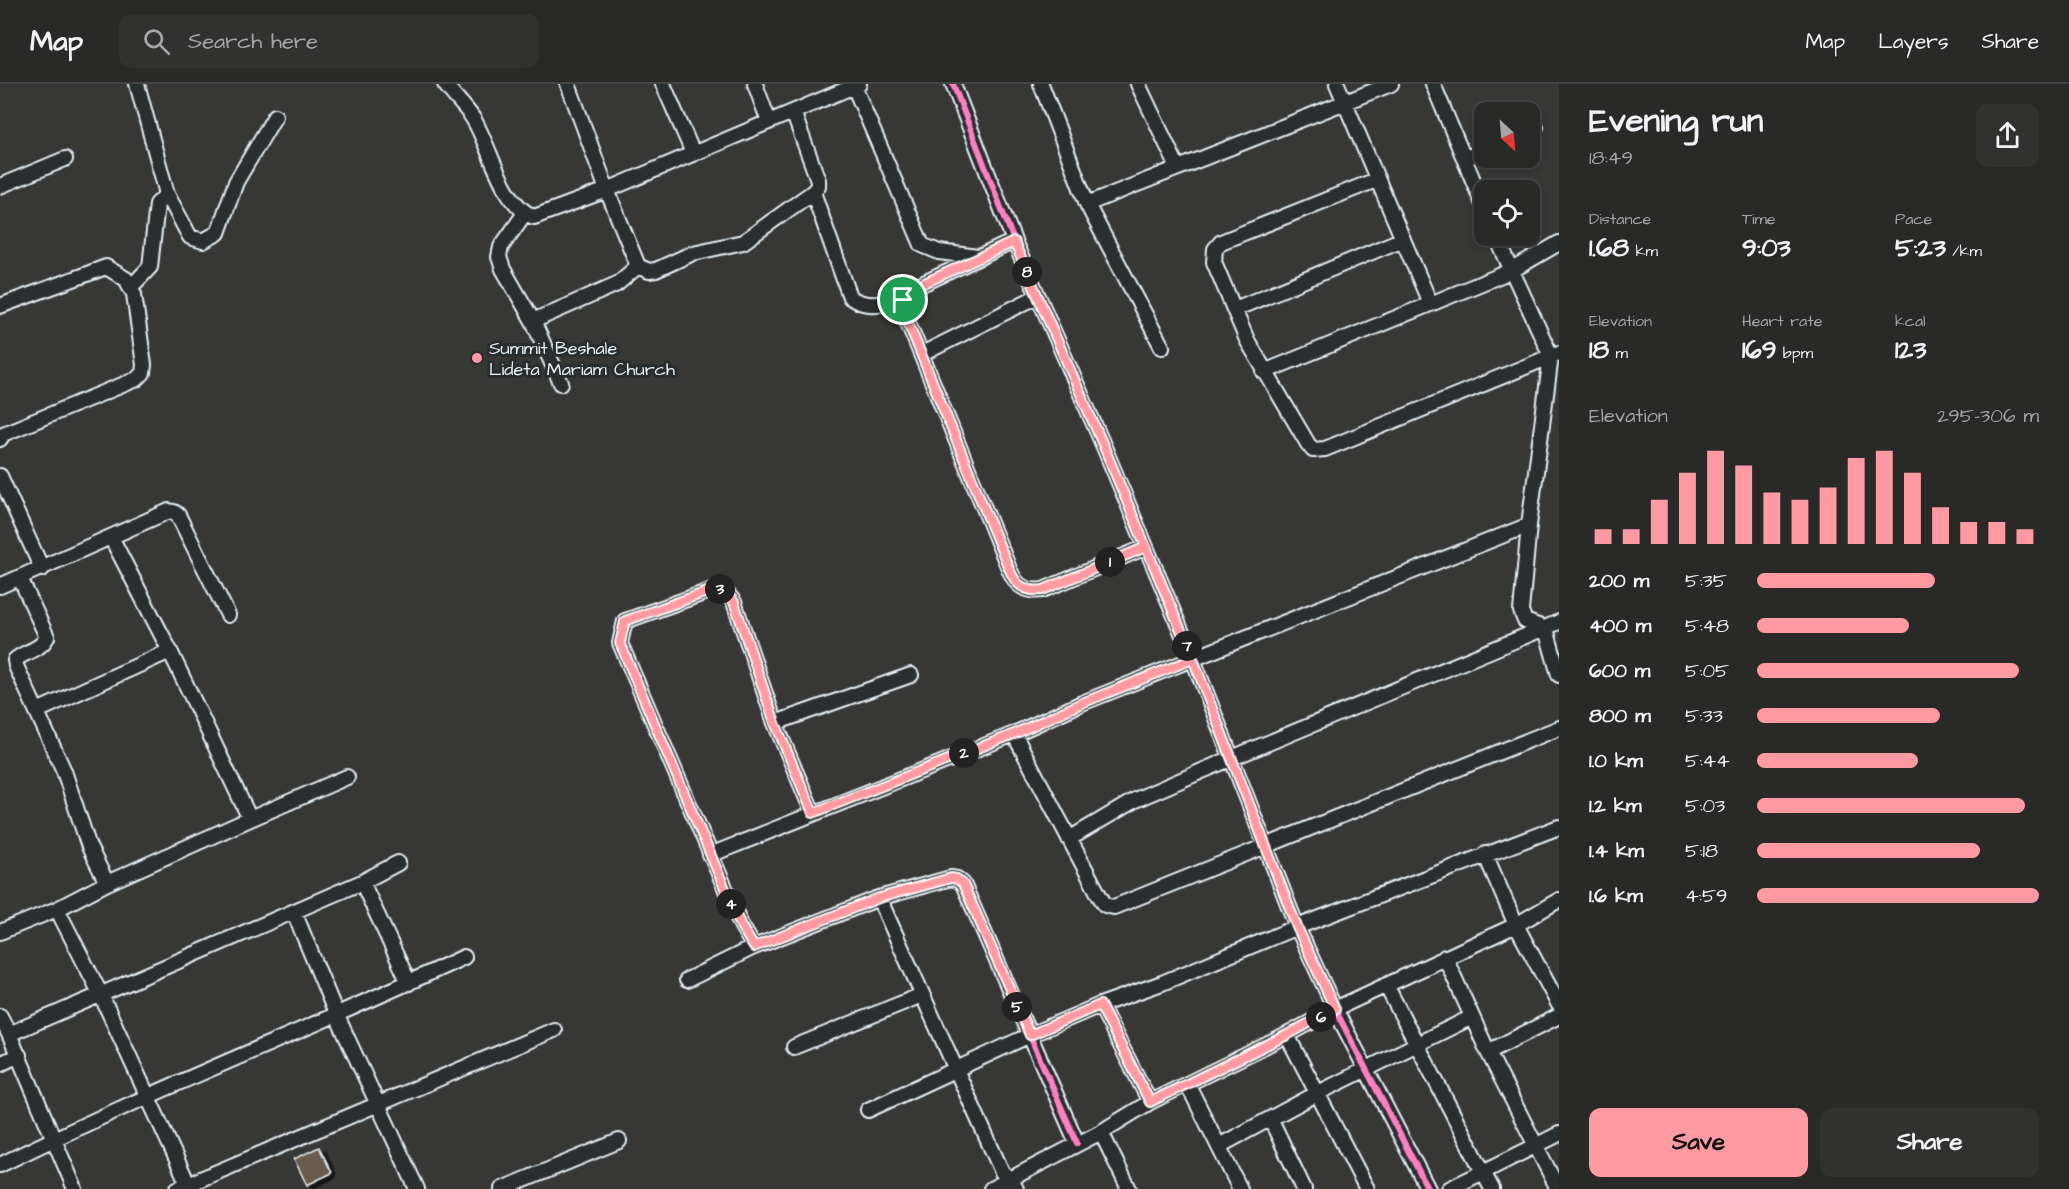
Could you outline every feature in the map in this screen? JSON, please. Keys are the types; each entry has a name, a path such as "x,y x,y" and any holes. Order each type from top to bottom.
{"street":[{"path":"137,84 167,194 190,237 203,241 218,234 236,182 275,116"},
{"path":"445,84 474,120 513,201 525,213 534,217 607,190 855,85 922,245 939,252 978,257"},
{"path":"568,84 638,266 649,271 693,253 743,242 813,192 818,186 818,180 793,112"},
{"path":"663,84 693,153"},
{"path":"755,84 770,122"},
{"path":"953,84 1014,242 1193,659 1297,927 1365,1070 1428,1189"},
{"path":"1041,84 1087,204 1161,347"},
{"path":"1138,84 1178,168"},
{"path":"1337,84 1430,303"},
{"path":"1087,204 1391,84"},
{"path":"1433,84 1474,183"},
{"path":"1464,159 1474,155"},
{"path":"0,186 65,159"},
{"path":"1377,180 1221,242 1215,249 1214,262 1247,340 1264,372 1313,450 1325,449 1555,355"},
{"path":"813,192 850,297 867,305 903,300"},
{"path":"131,287 150,267 157,204 167,194"},
{"path":"525,213 501,247 499,257 503,269 533,321 561,383"},
{"path":"1235,309 1403,239"},
{"path":"1014,242 909,290 903,300 905,315 1000,547 1016,583 1023,589 1032,591 1043,590 1146,547"},
{"path":"1264,372 1511,271 1559,243"},
{"path":"1500,246 1555,355 1529,525 1521,611 1525,621 1553,625"},
{"path":"533,321 617,284 638,266"},
{"path":"0,306 106,267 126,279 134,294 144,365 143,373 137,380 3,434 0,439"},
{"path":"922,354 1038,296"},
{"path":"0,476 42,569"},
{"path":"0,586 169,512 174,512 178,515 228,615"},
{"path":"710,855 1014,734 1082,703 1529,525"},
{"path":"111,537 170,651 250,819"},
{"path":"20,578 47,637 44,645 15,660 64,771 89,847 106,883"},
{"path":"754,947 741,926 620,643 625,621 718,588 726,592 734,602 775,723 813,813"},
{"path":"1553,625 1559,675"},
{"path":"1069,838 1135,800 1553,625"},
{"path":"37,711 170,651"},
{"path":"775,723 911,675"},
{"path":"1014,734 1105,905 1114,908 1559,728"},
{"path":"0,932 57,909 106,883 347,777"},
{"path":"868,1110 1100,1005 1162,983 1297,927 1559,827"},
{"path":"1485,854 1516,925 1559,1005"},
{"path":"9,1034 294,912 362,882 398,863"},
{"path":"687,980 754,947 879,898 951,878 957,879 963,884 1077,1143"},
{"path":"362,882 409,983"},
{"path":"879,898 1002,1172 1014,1184"},
{"path":"991,1189 1014,1184 1077,1143 1101,1132 1150,1102 1335,1009 1516,925 1559,900"},
{"path":"57,909 101,994 149,1098 183,1187 554,1030"},
{"path":"294,912 376,1104 417,1189"},
{"path":"0,1165 53,1139 337,1016 464,957"},
{"path":"1445,957 1488,1052 1558,1189"},
{"path":"1386,985 1492,1189"},
{"path":"794,1047 922,995"},
{"path":"1100,1005 1150,1102"},
{"path":"0,1016 75,1189"},
{"path":"1488,1052 1559,1016"},
{"path":"1219,1146 1318,1093 1472,1017"},
{"path":"1287,1035 1367,1189"},
{"path":"0,1064 18,1055"},
{"path":"1188,1084 1219,1146 1235,1188"},
{"path":"1271,1120 1304,1189"},
{"path":"1101,1132 1129,1189"},
{"path":"1449,1189 1559,1134"},
{"path":"502,1189 619,1141"}],"building":[{"path":"319,1147 332,1173 307,1185 294,1159"}],"cycle path":[{"path":"953,84 1014,241 1193,659 1297,927 1335,1009 1428,1189"},
{"path":"813,813 775,723 734,602 726,592 718,588 625,621 620,643 741,925 754,947 879,898 951,878 957,879 963,884 1077,1143"}],"place":[{"name":"Summit Beshale Lideta Mariam Church","path":"477,358"}],"route":[{"path":"903,300 905,315 1016,583 1023,589 1043,590 1146,547 1193,659 1082,703 1014,734 813,813 775,723 734,602 726,592 718,588 625,621 620,643 741,926 754,947 879,898 951,878 957,879 963,884 1030,1035 1100,1005 1150,1102 1335,1009 1297,927 1193,659 1104,447 1014,242 909,290 903,300"}]}
